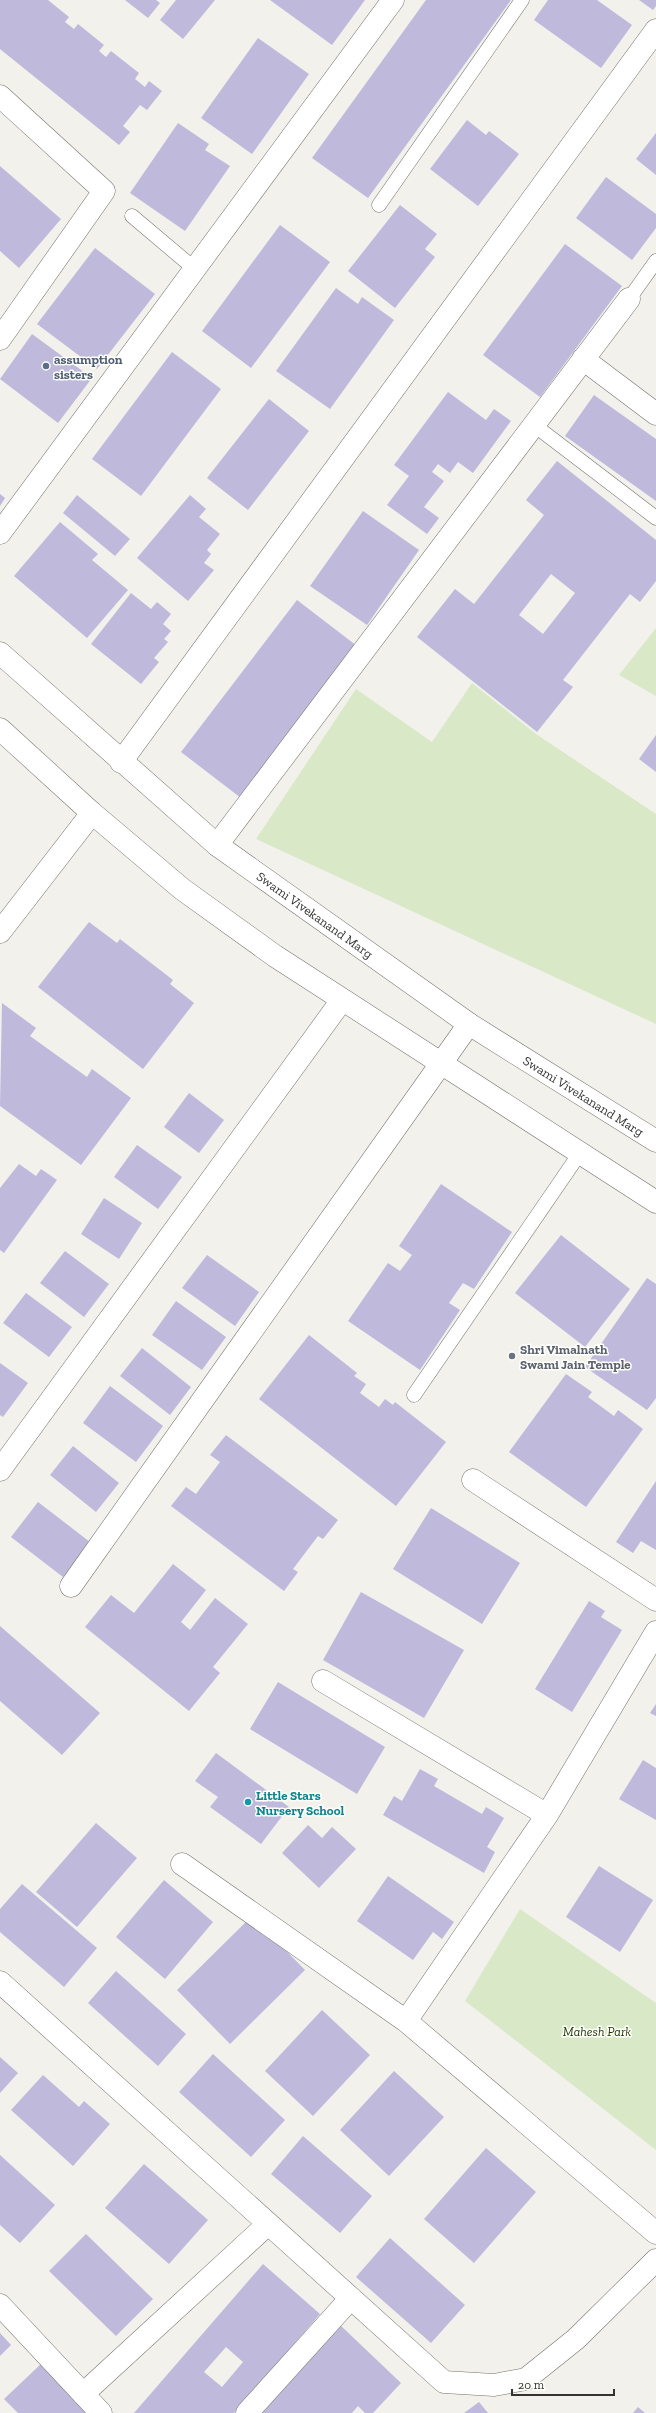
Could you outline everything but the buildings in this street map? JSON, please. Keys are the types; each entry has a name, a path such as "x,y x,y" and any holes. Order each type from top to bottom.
{"street":[{"path":"0,533 196,270 393,0"},
{"path":"121,762 656,30"},
{"path":"0,96 104,191 0,339"},
{"path":"217,845 629,299"},
{"path":"583,360 656,414"},
{"name":"Swami Vivekanand Marg","path":"0,653 121,762 217,845 470,1024 656,1141"},
{"path":"0,728 92,813 182,889 275,956 656,1202"},
{"path":"0,932 92,813"},
{"path":"0,1470 342,1000"},
{"path":"71,1586 443,1065 470,1024"},
{"path":"473,1480 656,1600"},
{"path":"406,2021 547,1815 656,1632"},
{"path":"323,1681 547,1815"},
{"path":"182,1864 406,2021 656,2233"},
{"path":"0,1982 444,2382 494,2386 526,2379 576,2339 656,2260"},
{"path":"83,2394 268,2224"},
{"path":"247,2413 351,2298"},
{"path":"0,2305 101,2413"}],"lane":[{"path":"378,205 522,0"},
{"path":"132,216 196,270"},
{"path":"629,299 656,261"},
{"path":"534,425 656,518"},
{"path":"414,1395 580,1153"}],"green space":[{"path":"656,628 656,696 619,675"},
{"path":"472,683 536,734 656,814 656,1024 256,839 356,689 432,742"},
{"name":"Mahesh Park","path":"520,1909 656,2003 656,2150 465,2001"}],"place":[{"name":"assumption sisters","path":"46,366"},
{"name":"Shri Vimalnath Swami Jain Temple","path":"512,1356"},
{"name":"Little Stars Nursery School","path":"248,1802"}]}
